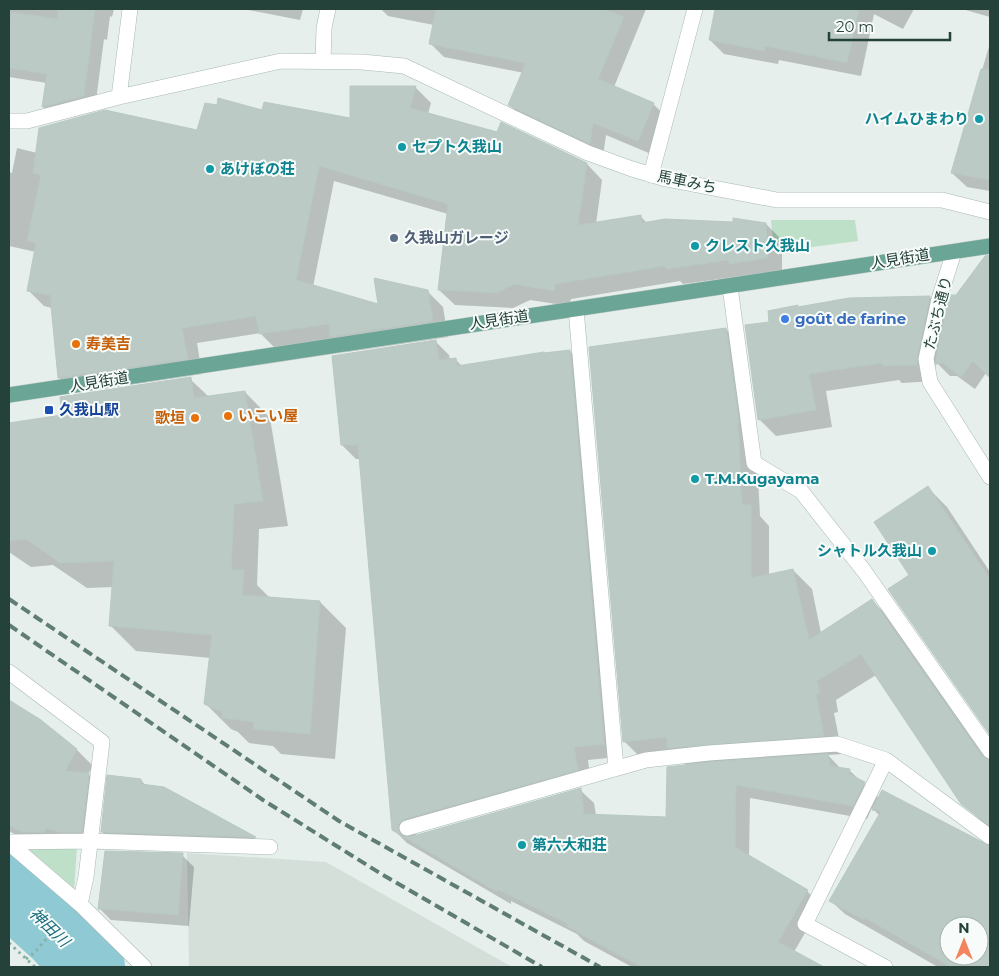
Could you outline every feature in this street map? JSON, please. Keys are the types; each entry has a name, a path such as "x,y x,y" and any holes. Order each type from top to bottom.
{"main road":[{"name":"人見街道","path":"9,395 990,246"}],"street":[{"path":"119,96 130,9"},
{"path":"323,62 324,28 328,9"},
{"path":"651,175 695,9"},
{"name":"馬車みち","path":"9,121 27,121 119,96 280,61 362,62 404,66 588,153 632,170 651,175 777,200 942,200 990,212"},
{"name":"たぶち通り","path":"954,252 939,299 926,359 930,382 990,477"},
{"path":"730,287 754,463 801,491 864,571 990,751"},
{"path":"576,309 616,768"},
{"path":"9,672 102,742 80,904"},
{"path":"407,828 646,760 709,753 838,744 886,760 990,836"},
{"path":"884,967 805,924 886,760"},
{"path":"9,843 90,841 270,847"},
{"path":"9,843 80,904 144,967"}],"path":[{"path":"26,959 35,952 63,919"},
{"path":"9,944 35,967"}],"shaded area":[{"path":"187,853 326,862 512,967 189,967"}],"green space":[{"path":"771,220 855,220 858,241 774,252"},
{"path":"26,847 77,847 74,892"}],"building":[{"path":"58,9 95,9 84,96 42,107 47,74 9,68 11,12 57,19"},
{"path":"436,9 604,9 624,17 598,79 654,103 638,141 593,123 590,144 508,105 526,63 429,44"},
{"path":"715,9 859,9 847,63 765,46 764,51 709,40"},
{"name":"ハイムひまわり","path":"981,69 990,70 990,180 951,173"},
{"path":"350,86 416,86 410,108 497,132 501,122 587,163 578,225 641,215 642,223 665,219 733,222 733,218 766,223 767,258 729,264 729,260 666,269 665,266 555,284 554,291 514,284 497,293 438,290 448,204 319,166 296,280 378,304 374,278 428,290 433,321 330,337 329,324 259,334 256,316 182,328 188,359 58,378 50,295 27,291 36,243 27,241 41,175 33,173 39,128 105,110 197,130 205,103 217,105 218,98 262,110 264,102 350,118"},
{"path":"990,255 990,378 973,361 961,377 943,363 936,364 948,301 950,295 956,295 985,256"},
{"path":"930,296 917,365 883,366 883,363 809,374 816,410 758,420 745,325 769,322 768,311 798,305 798,307 849,298"},
{"path":"726,328 739,423 737,423 742,505 751,505 751,578 793,569 809,640 872,599 982,756 990,760 990,826 961,804 861,654 817,681 820,693 816,694 824,736 667,748 667,737 623,742 589,347"},
{"path":"436,340 439,360 456,358 457,366 544,352 570,350 604,744 574,747 578,770 404,819 398,825 400,834 404,837 410,837 581,788 584,814 666,817 667,767 710,762 828,754 830,766 850,769 849,774 865,782 853,806 736,785 735,847 808,890 778,942 824,967 641,967 568,927 568,924 497,889 497,892 392,830 358,445 341,445 332,356"},
{"path":"191,377 194,398 245,391 263,501 234,504 231,570 244,570 242,595 320,601 310,734 254,729 254,722 222,718 222,712 204,704 212,635 109,626 114,561 60,563 26,539 9,541 9,423 62,415 60,397"},
{"name":"シャトル久我山","path":"928,486 990,579 990,735 888,589 909,575 874,522"},
{"path":"9,700 41,720 77,749 65,771 89,773 82,832 59,832 46,828 44,832 22,832 9,825"},
{"path":"107,775 141,779 141,784 164,787 256,837 101,832"},
{"path":"882,790 990,846 990,967 949,966 989,966 989,916 939,916 939,960 865,918 864,920 829,901 881,811 872,810"},
{"path":"105,851 183,853 178,915 98,909"}],"waterway":[{"name":"神田川","path":"9,889 59,934 89,967"}],"railway":[{"path":"9,599 339,821 600,967"},
{"path":"9,625 263,800 383,875 542,967"}],"place":[{"name":"ハイムひまわり","path":"979,119"},
{"name":"セプト久我山","path":"402,147"},
{"name":"あけぼの荘","path":"210,169"},
{"name":"久我山ガレージ","path":"394,238"},
{"name":"クレスト久我山","path":"695,246"},
{"name":"goût de farine","path":"785,319"},
{"name":"寿美吉","path":"76,344"},
{"name":"久我山駅","path":"49,410"},
{"name":"いこい屋","path":"228,416"},
{"name":"歌垣","path":"195,418"},
{"name":"T.M.Kugayama","path":"695,479"},
{"name":"シャトル久我山","path":"932,551"},
{"name":"第六大和荘","path":"522,845"}]}
